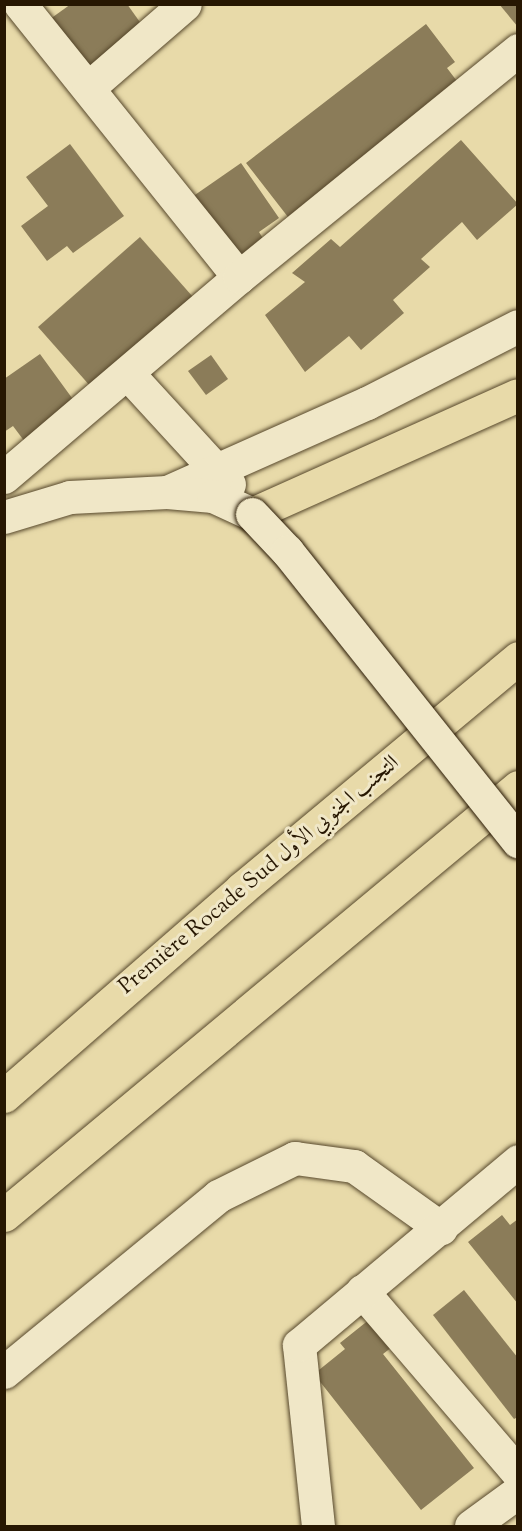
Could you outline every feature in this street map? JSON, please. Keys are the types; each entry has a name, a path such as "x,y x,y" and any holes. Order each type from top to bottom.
{"highway":[{"path":"252,514 518,395"},
{"name":"Première Rocade Sud التجنب الجنوبي الأول","path":"4,1096 242,889 518,658"},
{"path":"4,1215 518,787"}],"street":[{"path":"20,4 239,277"},
{"path":"88,88 185,4"},
{"path":"4,477 129,375 239,277 518,50"},
{"path":"167,492 367,403 518,326"},
{"path":"129,375 217,469 252,514 287,551 518,841"},
{"path":"4,517 70,497 167,492 213,496 252,514"},
{"path":"4,1372 218,1196 295,1158 354,1166 441,1227"},
{"path":"318,1527 299,1345 518,1161"},
{"path":"362,1291 518,1473"},
{"path":"471,1527 518,1492"}],"building":[{"path":"71,4 127,4 142,25 81,87 39,27"},
{"path":"499,4 518,4 518,27"},
{"path":"426,24 455,62 447,68 466,93 295,226 246,163"},
{"path":"461,140 518,204 477,240 462,222 421,259 430,267 393,300 404,313 361,350 349,336 305,372 265,315 305,282 292,273 331,239 340,247"},
{"path":"70,144 124,216 73,253 67,246 47,261 21,226 48,206 26,177"},
{"path":"241,163 279,218 259,232 269,248 241,267 192,197"},
{"path":"140,237 193,297 91,387 38,327"},
{"path":"40,354 80,409 28,446 13,426 4,432 4,379"},
{"path":"211,355 228,379 206,395 188,371"},
{"path":"502,1215 510,1225 518,1219 518,1304 468,1242"},
{"path":"464,1290 518,1358 518,1417 514,1419 433,1315"},
{"path":"370,1319 392,1347 383,1354 474,1468 421,1510 314,1374 345,1349 340,1343"}]}
